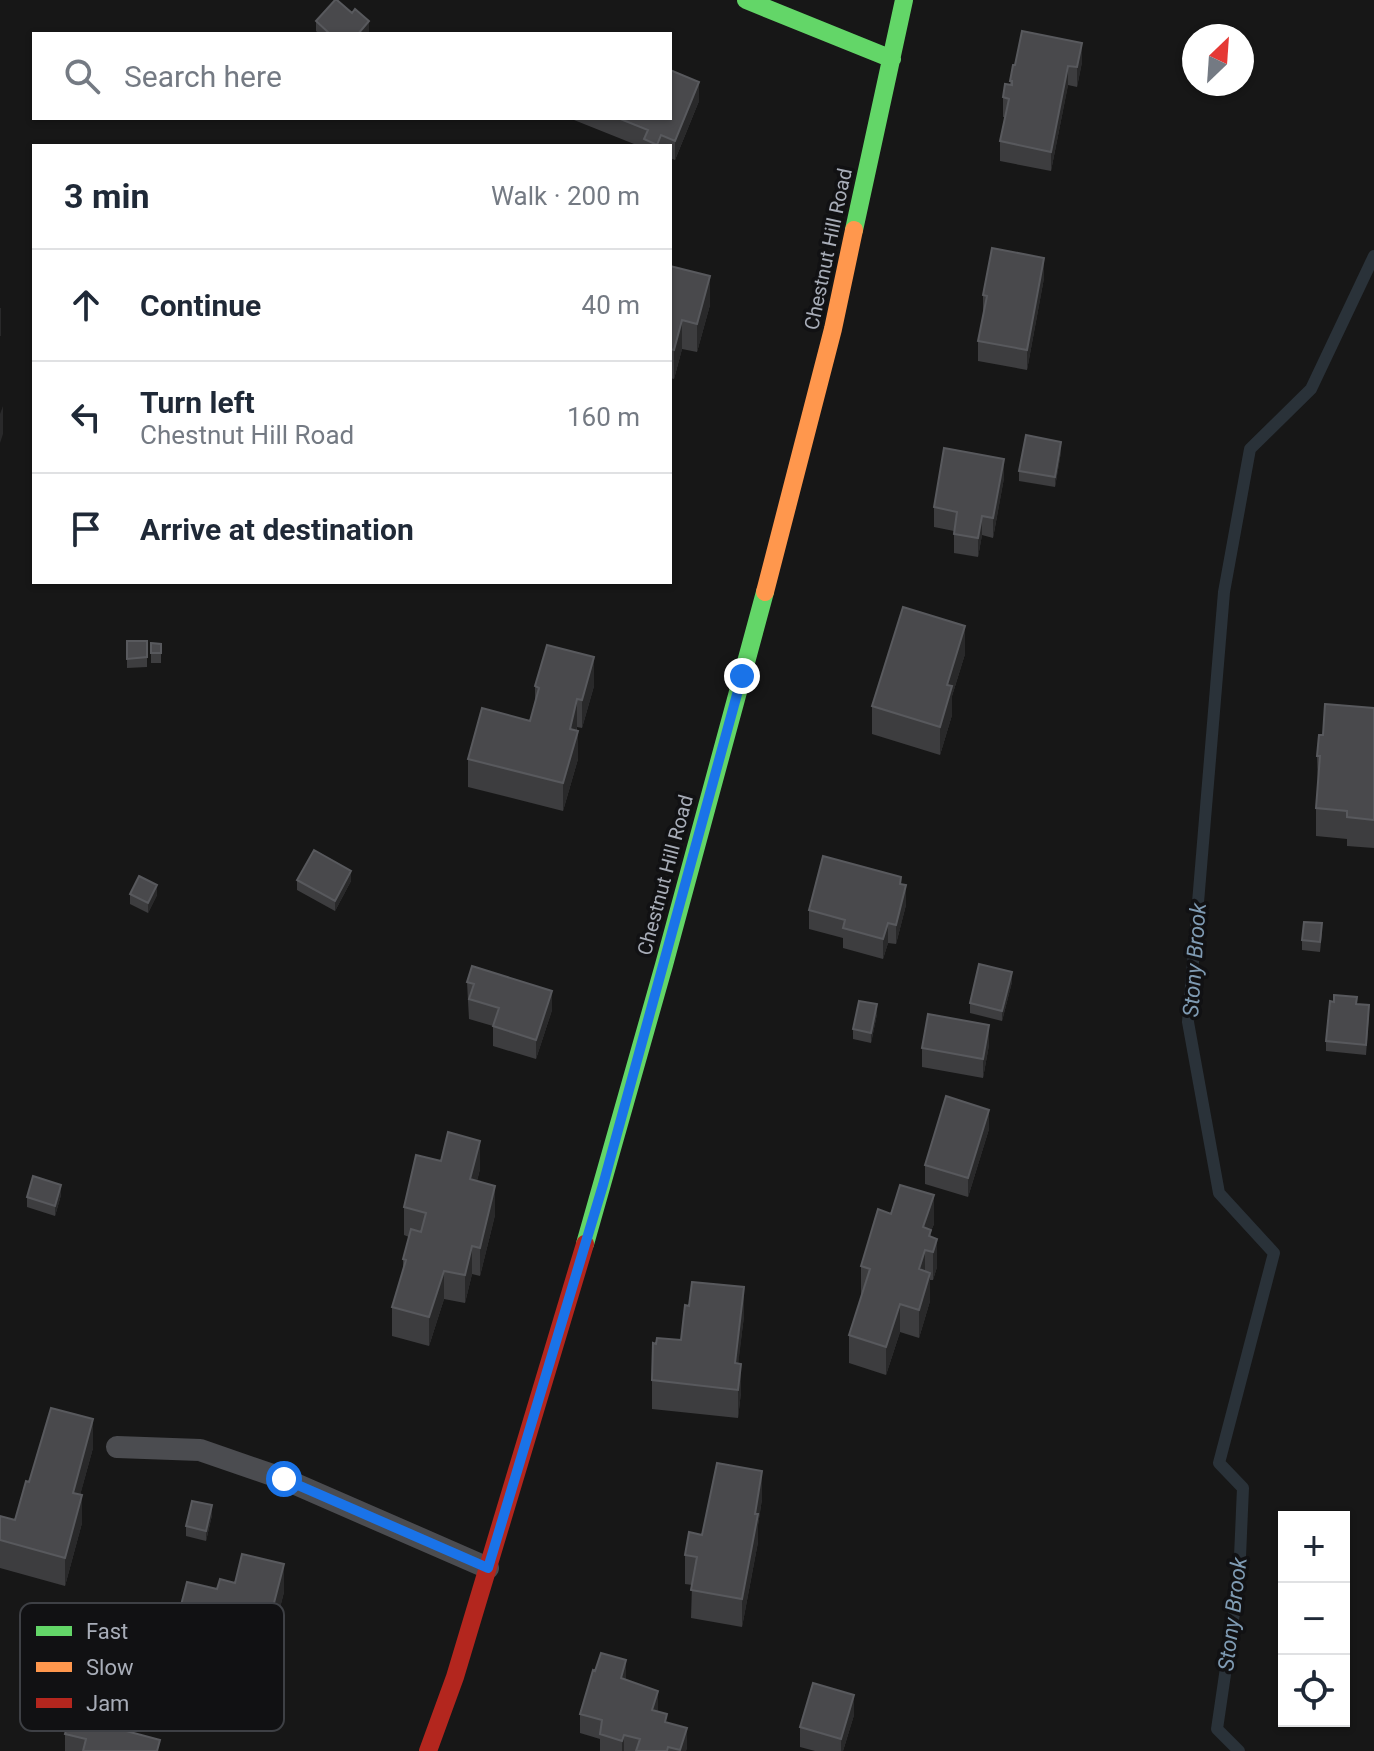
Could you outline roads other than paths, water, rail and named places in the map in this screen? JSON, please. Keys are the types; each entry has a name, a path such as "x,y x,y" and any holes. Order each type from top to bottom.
{"main road":[{"path":"746,0 892,59"},
{"name":"Chestnut Hill Road","path":"428,1751 455,1677 607,1171 777,549 833,329 904,0"}],"lane":[{"path":"117,1447 200,1450 284,1479 488,1568"}],"waterway":[{"name":"Stony Brook","path":"1239,1751 1217,1729 1239,1579 1243,1488 1219,1463 1274,1253 1219,1193 1188,1022 1224,592 1250,449 1311,389 1374,256"}]}
